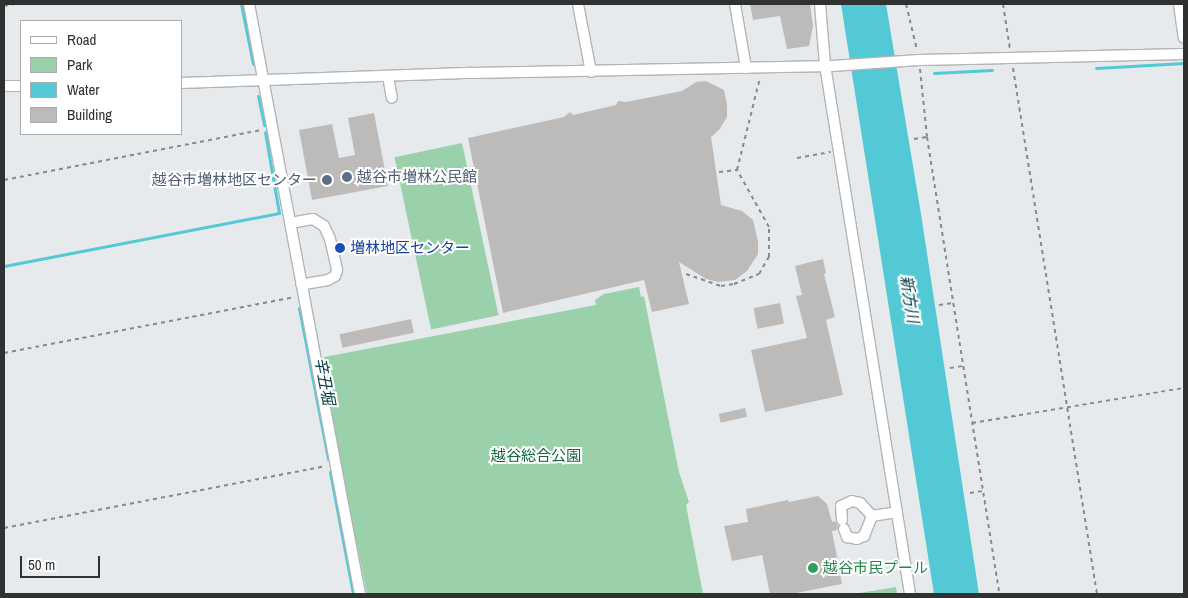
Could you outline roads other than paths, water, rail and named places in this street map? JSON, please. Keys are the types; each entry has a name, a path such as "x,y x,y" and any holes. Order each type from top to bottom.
{"street":[{"path":"249,4 302,290 310,307 335,464 360,594"},
{"path":"578,4 591,72"},
{"path":"735,4 746,68"},
{"path":"820,4 840,150 910,594"},
{"path":"1179,4 1184,38"},
{"path":"182,83 388,76 829,66 919,60 1184,54"},
{"path":"388,76 392,98"},
{"path":"4,86 20,86"},
{"path":"290,223 313,219 328,229 337,270 335,276 302,290"},
{"path":"852,501 860,503 872,516 864,536 857,539 847,537 841,506 852,501"},
{"path":"872,516 897,512"}],"water":[{"name":"新方川","path":"841,4 886,4 921,214 979,594 934,594"}],"waterway":[{"name":"辛丑堀","path":"241,4 253,64"},
{"path":"1096,68 1184,63"},
{"path":"934,73 992,70"},
{"name":"辛丑堀","path":"258,96 264,125"},
{"path":"4,266 279,213 265,132"},
{"name":"辛丑堀","path":"299,308 328,459"},
{"name":"辛丑堀","path":"330,472 353,594"}],"place":[{"name":"越谷市増林公民館","path":"347,177"},
{"name":"越谷市増林地区センター","path":"327,180"},
{"name":"増林地区センター","path":"340,248"},
{"name":"越谷市民プール","path":"813,568"}],"park label":[{"name":"越谷総合公園","path":"536,456"}]}
